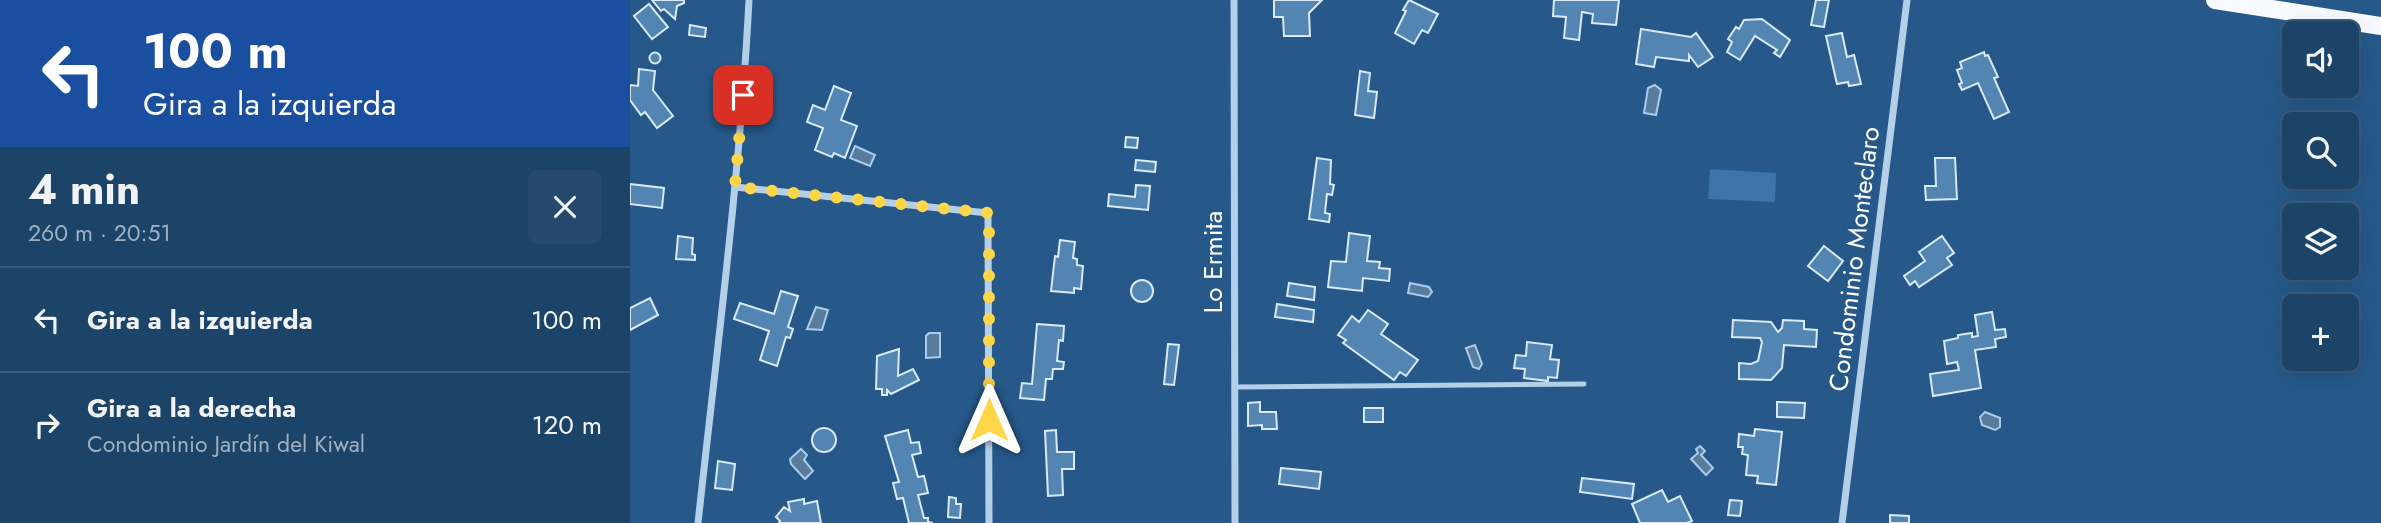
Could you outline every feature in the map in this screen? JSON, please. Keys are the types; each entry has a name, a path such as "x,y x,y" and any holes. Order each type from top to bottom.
{"main road":[{"path":"2215,0 2381,26"}],"street":[{"path":"698,523 735,187 749,0"},
{"name":"Lo Ermita","path":"1234,0 1236,523"},
{"name":"Condominio Monteclaro","path":"1842,523 1907,0"},
{"path":"735,187 989,213 989,523"}],"lane":[{"path":"1235,387 1584,384"}],"shaded area":[{"path":"1655,85 1661,90 1656,115 1644,113 1648,88"},
{"path":"855,146 875,155 870,166 850,158"},
{"path":"1710,169 1776,173 1775,202 1708,199"},
{"path":"1410,283 1429,287 1432,292 1428,297 1408,293"},
{"path":"816,307 828,310 822,330 807,329"},
{"path":"929,333 940,333 940,357 926,358 926,336"},
{"path":"1475,345 1482,364 1479,369 1473,367 1466,348"},
{"path":"1985,412 2000,418 2000,427 1995,430 1982,425 1980,417"},
{"path":"1700,446 1705,451 1701,455 1713,468 1706,475 1691,459 1698,453 1696,449"},
{"path":"801,449 807,455 804,460 813,471 805,479 791,464 790,459"}],"building":[{"path":"652,0 684,0 684,3 677,6 675,19 664,9 661,11"},
{"path":"1274,0 1322,0 1309,13 1310,36 1284,36 1283,17 1274,17"},
{"path":"1409,0 1438,14 1428,33 1422,30 1414,44 1395,33"},
{"path":"1554,0 1619,0 1616,25 1592,23 1593,14 1582,12 1579,40 1564,38 1566,17 1553,16"},
{"path":"1816,0 1829,0 1824,27 1811,25"},
{"path":"649,4 668,27 652,39 634,16"},
{"path":"1762,19 1790,40 1780,57 1774,53 1777,50 1755,36 1740,60 1727,52 1732,42 1728,39 1736,27 1739,29 1744,20"},
{"path":"690,25 706,28 705,37 689,35"},
{"path":"1641,29 1691,37 1696,33 1713,57 1698,67 1689,55 1689,61 1656,57 1654,67 1636,64"},
{"path":"1842,33 1847,57 1854,55 1861,84 1837,84 1826,36"},
{"path":"1984,52 1998,77 1994,78 2009,112 1994,119 1978,83 1962,90 1959,84 1962,83 1957,70 1962,68 1960,62"},
{"path":"655,53 659,54 659,62 655,63 651,62 650,58 651,54"},
{"path":"639,69 655,71 653,90 673,116 657,128 645,112 641,115 630,100 630,85 638,86"},
{"path":"1360,71 1370,73 1368,91 1377,92 1374,118 1355,115"},
{"path":"834,86 851,93 841,120 857,126 845,158 834,153 832,157 815,150 823,128 807,122 813,105 825,110"},
{"path":"1126,137 1138,138 1137,148 1125,147"},
{"path":"1317,158 1331,160 1330,184 1334,185 1332,195 1327,194 1325,213 1330,214 1329,222 1309,219"},
{"path":"1935,158 1955,158 1957,199 1926,200 1925,186 1936,186"},
{"path":"1136,160 1156,162 1155,172 1135,170"},
{"path":"630,184 664,188 662,208 630,204"},
{"path":"1136,185 1150,186 1148,210 1108,206 1109,194 1135,197"},
{"path":"1349,233 1370,236 1367,261 1380,262 1379,268 1390,269 1389,281 1363,278 1362,291 1328,287 1331,261 1346,262"},
{"path":"678,236 693,238 692,254 695,255 695,260 676,259"},
{"path":"1942,236 1954,253 1947,258 1952,265 1919,287 1915,281 1910,285 1904,276 1925,261 1919,252"},
{"path":"1060,240 1075,242 1073,258 1077,259 1077,265 1083,266 1081,289 1074,288 1074,293 1051,291 1055,256 1058,257"},
{"path":"1824,246 1843,261 1828,281 1808,266"},
{"path":"1142,280 1150,283 1153,291 1150,299 1142,302 1134,299 1131,291 1134,283"},
{"path":"1289,283 1315,287 1314,300 1287,296"},
{"path":"781,291 798,296 788,327 793,329 790,338 786,337 777,366 760,360 769,331 734,319 740,303 774,314"},
{"path":"650,298 658,315 630,330 630,308"},
{"path":"1277,304 1314,310 1313,322 1275,317"},
{"path":"1368,310 1388,324 1381,334 1418,360 1406,376 1400,372 1394,380 1343,343 1346,340 1338,335 1352,316 1359,322"},
{"path":"1992,312 1995,330 2005,329 2006,337 1995,339 1996,347 1975,350 1981,388 1933,396 1930,374 1959,370 1957,362 1947,364 1944,341 1958,338 1958,335 1972,333 1972,337 1978,336 1975,315"},
{"path":"1733,320 1771,322 1778,332 1782,328 1783,320 1804,321 1804,329 1817,330 1816,347 1784,345 1782,368 1771,380 1739,379 1739,363 1751,364 1758,361 1762,342 1760,338 1732,337"},
{"path":"1037,324 1064,326 1063,341 1059,340 1057,361 1064,362 1063,369 1053,369 1052,379 1046,379 1044,400 1020,398 1022,383 1032,384"},
{"path":"1527,342 1552,345 1550,359 1559,360 1557,378 1548,377 1548,381 1524,378 1525,369 1514,368 1516,355 1526,356"},
{"path":"1168,344 1179,345 1174,385 1164,384"},
{"path":"899,349 898,376 913,369 919,380 891,394 887,390 887,395 882,395 882,389 876,389 877,356"},
{"path":"1260,402 1260,412 1276,412 1277,429 1262,429 1262,425 1248,426 1248,403"},
{"path":"1777,402 1805,403 1804,418 1777,417"},
{"path":"1364,408 1383,408 1383,422 1364,422"},
{"path":"824,428 835,435 836,440 829,451 824,452 813,445 812,440 819,429"},
{"path":"1755,429 1782,432 1776,485 1757,483 1758,476 1746,475 1748,455 1742,454 1743,447 1738,447 1739,434 1754,436"},
{"path":"908,430 911,443 919,442 921,453 912,455 918,477 924,476 928,493 918,495 924,518 933,523 909,523 903,498 897,499 893,483 899,482 885,436"},
{"path":"1056,430 1057,452 1074,452 1074,469 1062,469 1063,495 1048,496 1045,431"},
{"path":"718,461 735,464 732,490 715,488"},
{"path":"1281,468 1321,472 1319,489 1279,484"},
{"path":"1582,478 1634,484 1632,499 1580,492"},
{"path":"1662,490 1668,502 1680,496 1692,521 1640,523 1632,504"},
{"path":"949,497 956,498 956,504 961,504 960,518 948,517"},
{"path":"804,499 804,504 817,501 821,523 779,523 776,517 784,507 790,511 788,502"},
{"path":"1730,500 1742,501 1740,516 1728,515"},
{"path":"1890,515 1909,516 1909,523 1890,523"}],"route":[{"path":"743,95 735,187 989,213 989,420"}]}
